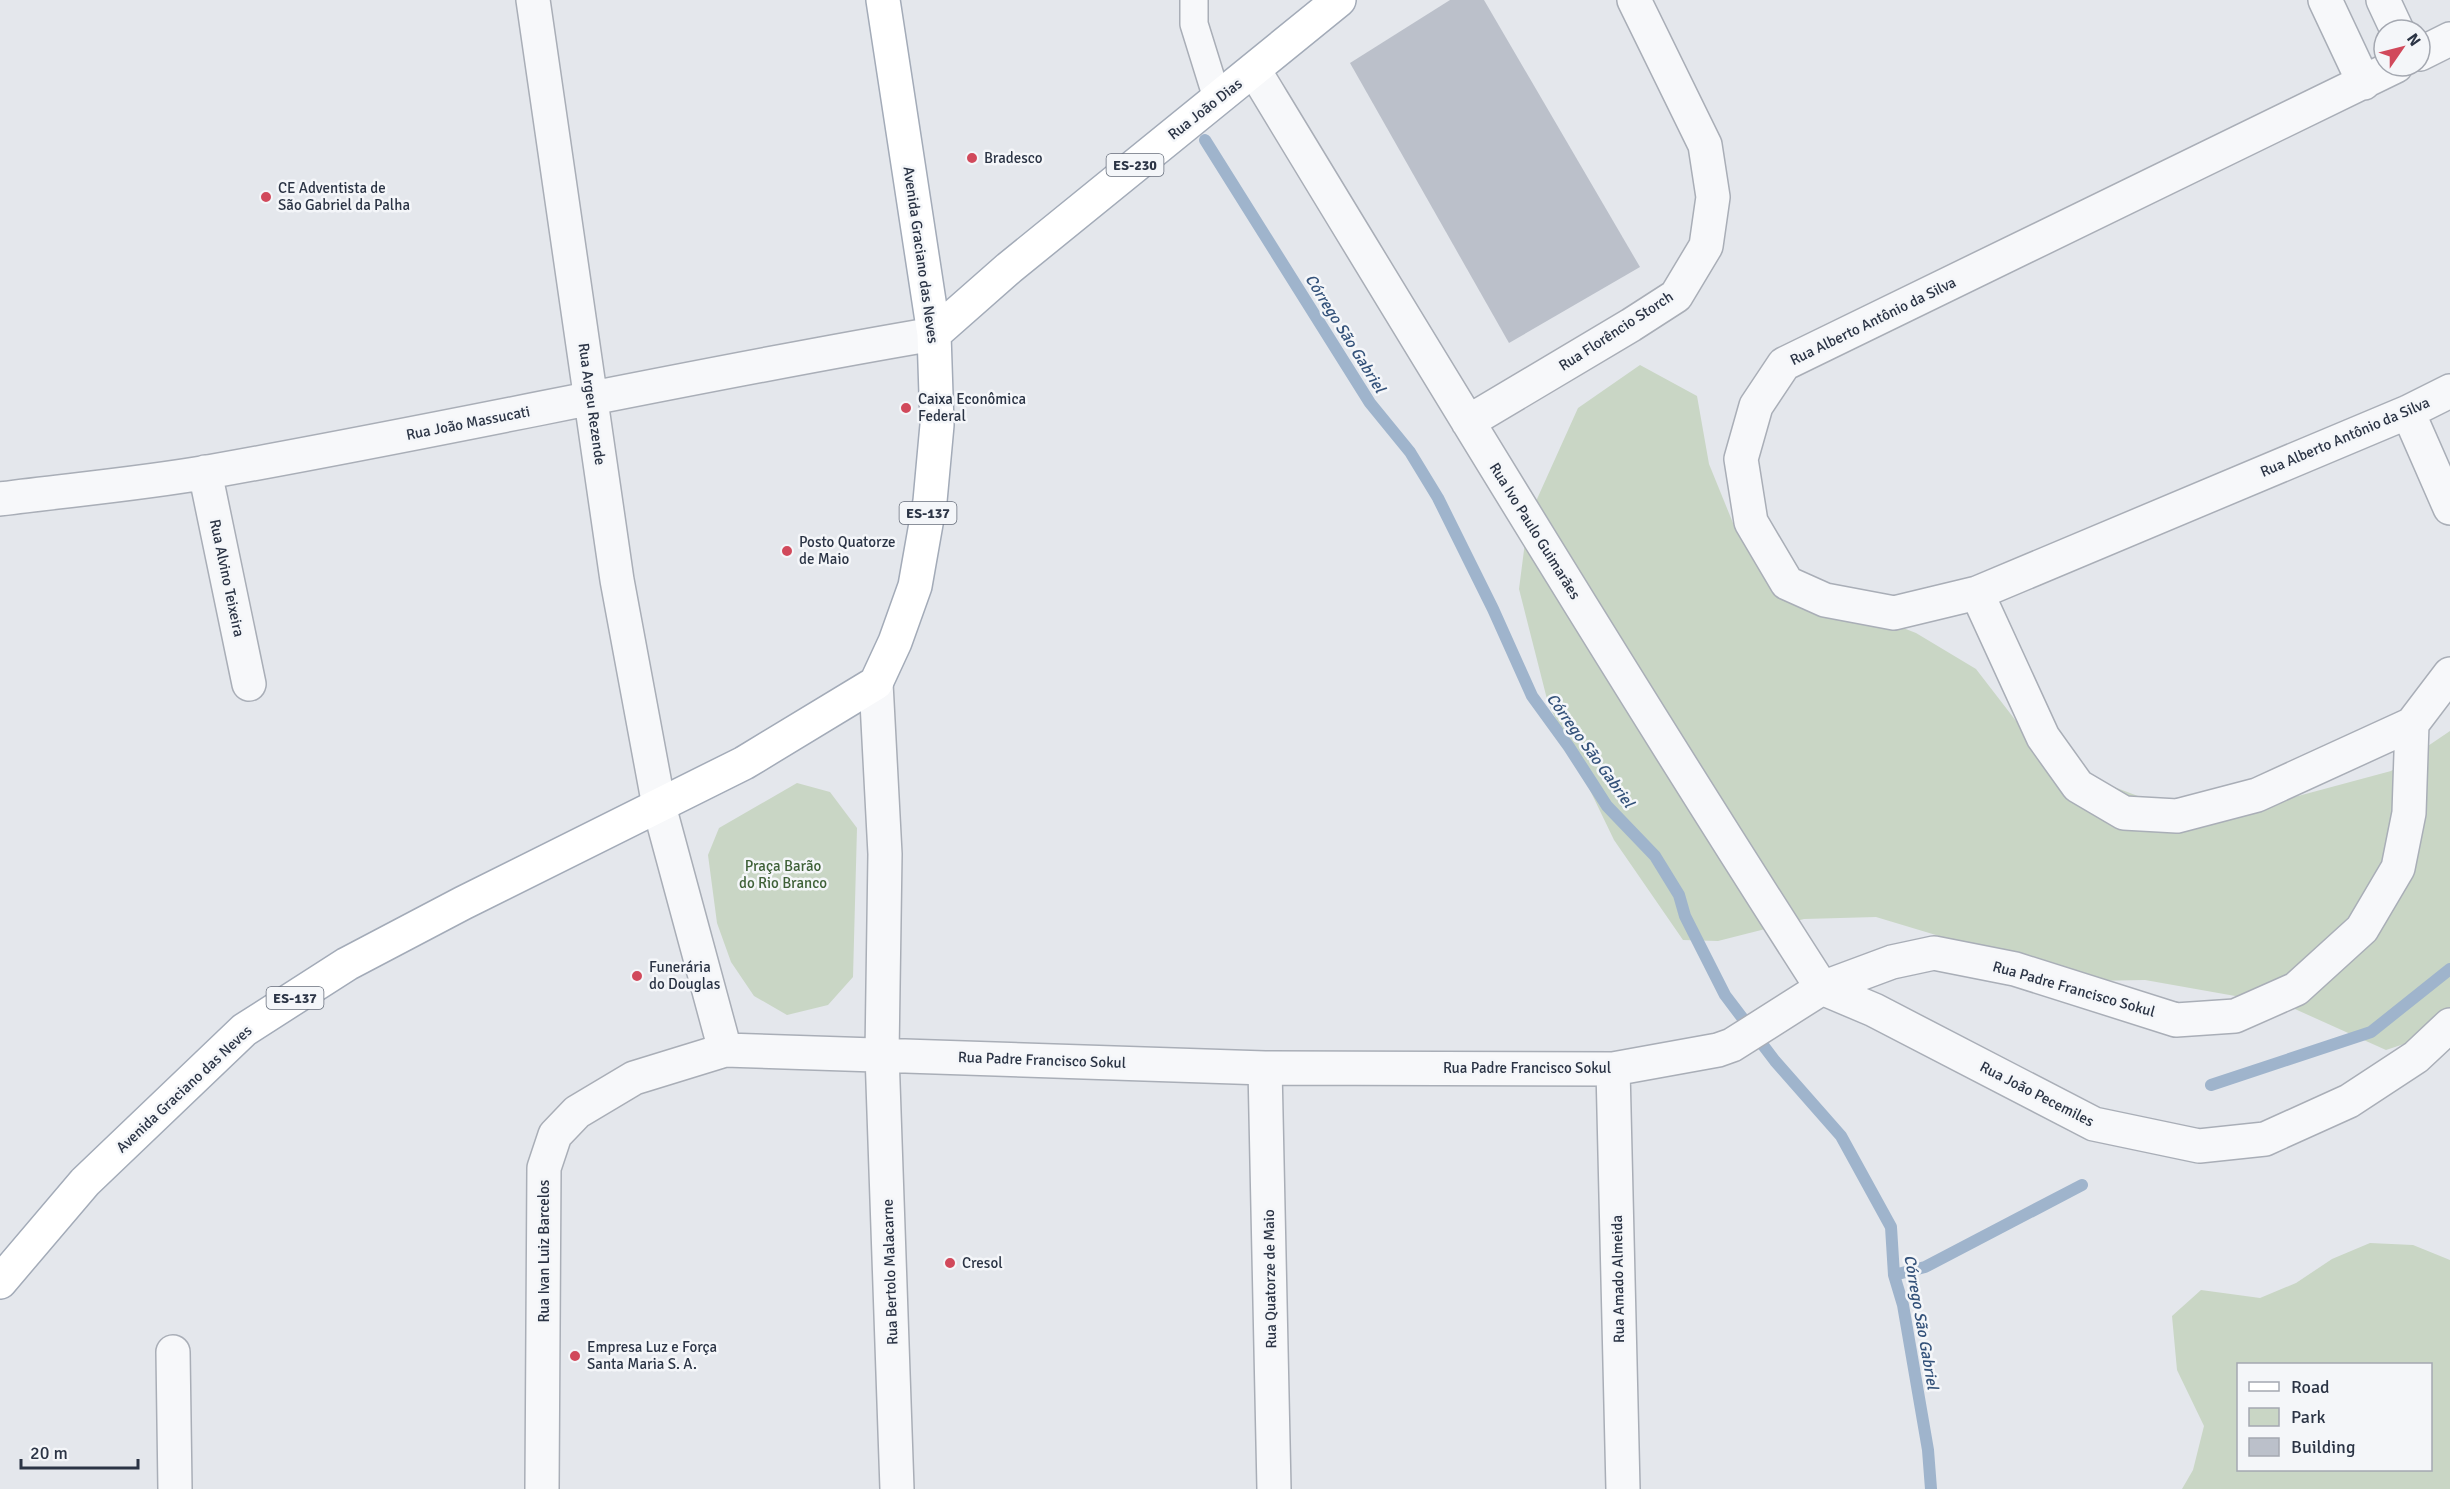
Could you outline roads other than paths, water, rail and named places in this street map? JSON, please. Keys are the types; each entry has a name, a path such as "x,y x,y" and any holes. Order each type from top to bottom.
{"main road":[{"name":"Avenida Graciano das Neves","path":"876,683 895,642 915,586 930,501 937,425 934,334 883,0"},
{"name":"Rua João Dias","path":"934,334 1009,268 1339,0"},
{"name":"ES-137","path":"659,806 744,763 876,683"},
{"name":"Avenida Graciano das Neves","path":"0,1282 85,1182 244,1030 347,964 463,903 659,806"}],"street":[{"name":"Rua Argeu Rezende","path":"533,0 617,580 659,806"},
{"path":"1194,0 1194,24 1217,98"},
{"name":"Rua Florêncio Storch","path":"1468,422 1631,326 1676,296 1706,246 1713,196 1705,145 1634,0"},
{"path":"2325,0 2364,83"},
{"path":"2383,0 2391,18"},
{"path":"2432,48 2450,39"},
{"name":"Rua Ivo Paulo Guimarães","path":"1254,70 1468,422 1742,864 1822,987"},
{"name":"Rua Alberto Antônio da Silva","path":"2373,78 1784,364 1756,406 1741,459 1751,522 1787,583 1825,600 1894,613 1977,593 2408,412 2450,391"},
{"name":"Rua João Massucati","path":"0,499 205,472 934,334"},
{"path":"2408,412 2450,508"},
{"name":"Rua Alvino Teixeira","path":"205,472 249,684"},
{"path":"1977,593 2043,737 2078,786 2124,813 2177,816 2257,795 2412,724 2450,674"},
{"path":"659,806 725,1050 882,1054 885,854 876,683"},
{"name":"Rua Padre Francisco Sokul","path":"882,1054 1265,1068 1614,1069 1718,1050 1732,1045 1822,987 1892,962 1934,953 2015,969 2176,1020 2235,1016 2296,989 2362,929 2398,868 2409,813 2412,724"},
{"name":"Rua João Pecemiles","path":"1822,987 1874,1010 2094,1124 2199,1146 2265,1139 2349,1101 2416,1057 2450,1025"},
{"name":"Rua Ivan Luiz Barcelos","path":"542,1489 544,1168 555,1135 577,1112 634,1078 725,1050"},
{"name":"Rua Bertolo Malacarne","path":"882,1054 897,1489"},
{"name":"Rua Quatorze de Maio","path":"1265,1068 1274,1489"},
{"name":"Rua Amado Almeida","path":"1614,1069 1623,1489"},
{"path":"173,1352 175,1489"}],"waterway":[{"name":"Córrego São Gabriel","path":"1205,140 1370,403 1410,452 1438,498 1493,609 1532,696 1569,747 1607,806 1655,856 1679,895 1685,916 1725,995 1775,1061 1841,1136 1891,1227 1894,1275 1903,1305 1928,1450 1931,1489"},
{"path":"2211,1085 2371,1032 2450,969"},
{"path":"1894,1275 1925,1267 2082,1185"}],"place":[{"name":"Bradesco","path":"972,158"},
{"name":"CE Adventista de São Gabriel da Palha","path":"266,197"},
{"name":"Caixa Econômica Federal","path":"906,408"},
{"name":"Posto Quatorze de Maio","path":"787,551"},
{"name":"Funerária do Douglas","path":"637,976"},
{"name":"Cresol","path":"950,1263"},
{"name":"Empresa Luz e Força Santa Maria S. A.","path":"575,1356"}],"park label":[{"name":"Praça Barão do Rio Branco","path":"783,874"}]}
